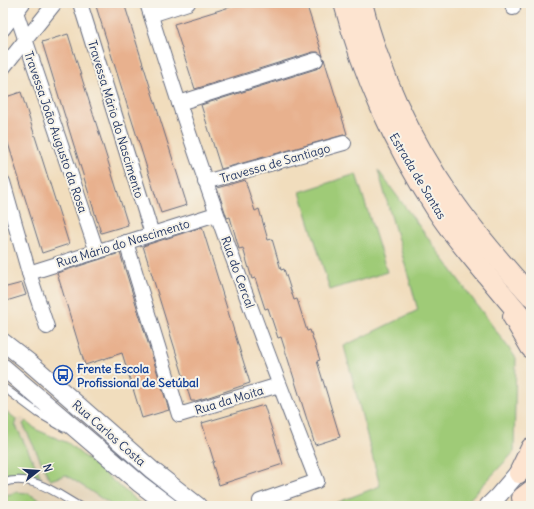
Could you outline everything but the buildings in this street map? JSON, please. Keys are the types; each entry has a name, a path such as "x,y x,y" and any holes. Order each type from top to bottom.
{"main road":[{"name":"Estrada de Santas","path":"344,3 351,32 370,82 389,127 413,172 436,210 492,281 531,327"},
{"name":"Estrada de Santas","path":"362,3 366,22 389,84 417,142 451,198 482,240 531,296"},
{"path":"492,281 531,348"},
{"path":"524,491 531,448"}],"street":[{"path":"3,68 54,3"},
{"name":"Travessa Mário do Nascimento","path":"80,3 152,234"},
{"path":"149,9 188,3"},
{"path":"3,29 17,6"},
{"name":"Travessa João Augusto da Rosa","path":"17,6 25,41 97,252"},
{"name":"Rua do Cercal","path":"149,9 216,214 316,481 260,501"},
{"path":"179,103 316,60"},
{"name":"Travessa de Santiago","path":"205,182 344,143"},
{"path":"3,182 47,327"},
{"name":"Rua Mário do Nascimento","path":"30,273 216,214"},
{"name":"Rua da Moita","path":"126,242 179,415 279,385"},
{"name":"Rua Carlos Costa","path":"3,342 30,363 152,470 198,506"},
{"name":"Rua Carlos Costa","path":"3,367 169,506"},
{"path":"488,506 498,496 524,491 531,457"}],"lane":[{"path":"3,387 38,413 97,446"},
{"path":"3,483 14,479 36,483 53,490 79,506"}],"shaded area":[{"path":"3,409 16,419 22,417 37,430 68,443 143,506 3,506"}],"green space":[{"path":"378,170 516,358 514,452 466,503 457,506 328,506 380,486 344,346 418,310"},
{"path":"356,174 387,272 330,290 300,192"},
{"path":"3,409 16,419 15,424 41,477 22,472 3,476"},
{"path":"26,421 37,430 68,443 143,506 113,506 66,475 50,480 23,424"},
{"path":"17,492 27,493 52,506 3,506 3,496"}],"place":[{"name":"Frente Escola Profissional de Setúbal","path":"63,375"}]}
